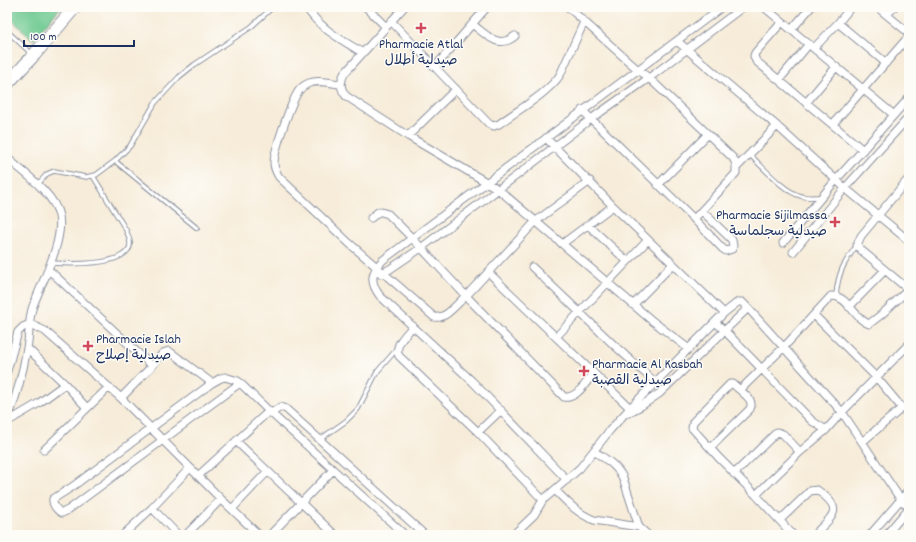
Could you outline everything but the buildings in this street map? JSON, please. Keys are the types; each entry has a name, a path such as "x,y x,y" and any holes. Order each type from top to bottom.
{"main road":[{"path":"7,84 75,7"}],"street":[{"path":"306,7 319,24 363,53"},
{"path":"366,7 389,24 435,67 489,124 494,126 499,124 546,90 555,81 584,22"},
{"path":"404,7 344,74 340,84 346,96 408,136 498,189 633,305 688,349"},
{"path":"435,67 487,7"},
{"path":"568,7 649,78 707,135 733,158 737,167"},
{"path":"567,480 472,381 380,296 373,284 374,275 377,267 383,260 722,7"},
{"path":"374,275 383,273 420,248 590,119 649,78 742,7"},
{"path":"764,7 894,115"},
{"path":"792,29 811,7"},
{"path":"779,80 812,46 838,23 851,7"},
{"path":"877,7 909,33"},
{"path":"887,15 894,7"},
{"path":"782,22 755,53 754,56 756,61 863,150"},
{"path":"838,23 886,63"},
{"path":"472,24 498,42 503,43 510,41 515,36"},
{"path":"833,124 909,36"},
{"path":"677,40 836,180 878,215 908,237"},
{"path":"806,103 836,67"},
{"path":"340,84 312,82 302,88 298,93 292,103 277,148 274,170 279,177 348,243 430,314 437,318 446,314 466,296 536,221 590,181"},
{"path":"408,136 456,89"},
{"path":"783,243 836,180 909,98"},
{"path":"582,110 723,249 726,251 732,248 732,240 702,211"},
{"path":"793,252 846,188 906,125 909,117"},
{"path":"694,219 736,173 737,167 776,126"},
{"path":"658,185 707,135"},
{"path":"546,138 613,206 724,313"},
{"path":"7,158 53,201 59,216 59,231 49,266 32,309 27,348 7,422"},
{"path":"740,390 784,347 829,297 836,296 864,321 870,323 908,290 857,245 861,236 909,178"},
{"path":"562,244 613,206"},
{"path":"372,218 378,212 385,213 413,239 564,397 570,397 576,394 594,373"},
{"path":"803,220 812,228"},
{"path":"588,225 627,261"},
{"path":"556,337 648,240"},
{"path":"633,305 673,264"},
{"path":"49,266 152,366"},
{"path":"532,266 580,313 656,383"},
{"path":"849,307 885,270"},
{"path":"488,272 630,408"},
{"path":"513,535 534,514 543,500 580,468 610,430 630,408 724,313 738,302 742,302 748,308 842,412 901,500 909,508 906,517 886,535"},
{"path":"624,415 660,393 748,308"},
{"path":"814,315 906,409 862,442"},
{"path":"715,322 812,421 826,430"},
{"path":"8,366 18,332 23,327 30,324 45,331 121,398 259,535"},
{"path":"413,326 396,350 399,356 478,432 543,500"},
{"path":"756,495 800,452 826,430 842,412 908,347"},
{"path":"27,348 88,408"},
{"path":"121,398 163,353 169,351 212,383"},
{"path":"240,383 68,510 62,513 57,510 52,501 53,499 212,383 225,377 240,383 405,535"},
{"path":"7,422 39,403 65,384"},
{"path":"710,448 750,409 751,400 735,384 730,384 692,422 692,428 710,448 734,474 756,495 793,535"},
{"path":"44,450 109,387"},
{"path":"198,476 270,412 284,407 425,535"},
{"path":"478,432 501,410"},
{"path":"734,474 777,432 783,434 800,452"},
{"path":"310,449 320,440"},
{"path":"236,441 335,535"},
{"path":"594,451 610,462 620,472 639,527 648,535"},
{"path":"123,535 152,508 190,468"},
{"path":"270,535 333,470"},
{"path":"232,509 268,472"},
{"path":"555,490 570,505 587,518 639,527"},
{"path":"780,520 810,491 817,490 826,498 835,511 814,535"},
{"path":"875,534 909,490"},
{"path":"186,535 222,499"},
{"path":"152,508 178,535"}],"lane":[{"path":"37,185 47,174 54,172 93,176 115,162 130,146 152,106 179,77 199,61 252,27 273,7"},
{"path":"7,31 34,55"},
{"path":"749,154 787,190 809,198 822,197"},
{"path":"115,162 197,228"},
{"path":"49,266 94,263 110,260 128,251 130,247 129,238 119,216 105,197 93,176"},
{"path":"836,296 839,276 843,266 857,245"},
{"path":"320,440 346,421 358,409 377,372 396,350"}],"green space":[{"path":"7,7 61,7 33,40 7,15"}],"place":[{"name":"Pharmacie Atlal صيدلية أطلال","path":"421,28"},
{"name":"Pharmacie Sijilmassa صيدلية سجلماسة","path":"835,222"},
{"name":"Pharmacie Islah صيدلية إصلاح","path":"88,346"},
{"name":"Pharmacie Al Kasbah صيدلية القصبة","path":"584,371"}]}
